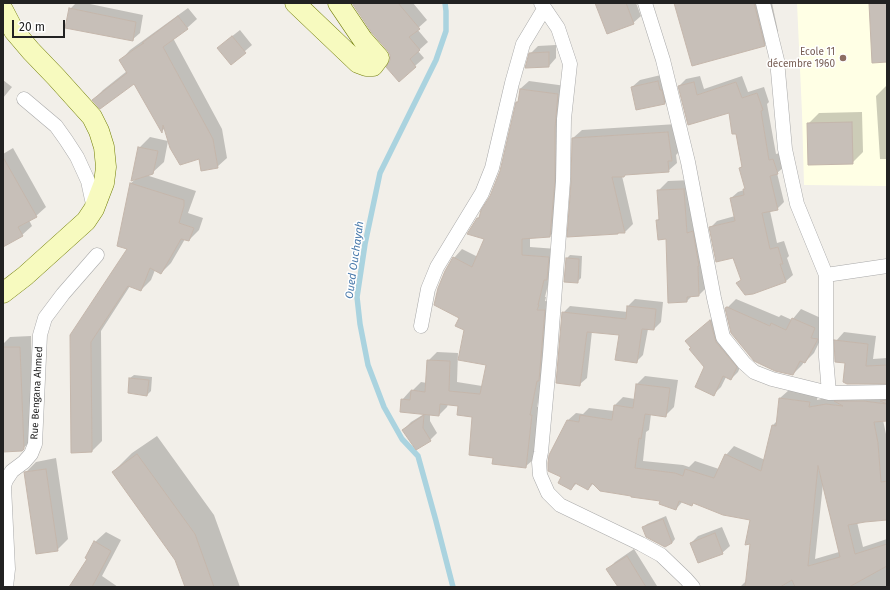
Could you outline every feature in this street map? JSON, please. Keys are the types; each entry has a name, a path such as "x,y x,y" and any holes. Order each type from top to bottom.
{"street":[{"path":"294,3 358,63 366,66 373,66 379,58 363,40 338,3"},
{"path":"645,3 663,60 684,147 723,337 744,363 754,372 772,379 829,393 887,392"},
{"path":"763,3 777,60 785,149 797,204 826,275 826,357 829,393"},
{"path":"421,326 428,289 437,267 482,193 492,168 512,83 523,44 542,6 558,28 570,64 564,120 563,181 550,354 539,462 540,475 548,493 560,505 661,555 693,587"},
{"path":"3,10 14,31 92,117 99,131 104,147 106,167 104,183 94,210 86,222 25,276 3,293"},
{"path":"24,99 56,126 77,157 88,181 94,210"},
{"name":"Rue Bengana Ahmed","path":"6,587 8,569 4,486 12,471 24,462 31,454 35,444 40,335 45,318 96,255"},
{"path":"826,275 887,266"}],"shaded area":[{"name":"Ecole 11 décembre 1960","path":"797,3 887,3 887,186 804,185"}],"building":[{"path":"352,3 398,3 420,29 409,37 420,50 410,59 416,67 399,82 386,67 390,60 388,51 372,33"},
{"path":"595,3 626,3 634,24 607,34"},
{"path":"674,3 754,3 765,46 692,66"},
{"path":"869,3 887,3 887,62 872,63"},
{"path":"69,8 136,22 133,41 65,28"},
{"path":"178,16 188,29 163,47 213,139 218,168 201,171 199,159 180,165 170,148 163,125 162,133 134,84 100,109 92,100 127,73 119,60 144,43 142,43"},
{"path":"232,36 246,53 231,65 217,48"},
{"path":"549,52 549,67 525,68 529,53"},
{"path":"658,81 660,90 662,90 665,104 636,110 631,87"},
{"path":"694,82 697,95 736,82 742,98 757,93 763,110 761,111 769,160 773,159 778,174 770,176 778,210 762,213 770,249 778,247 783,264 780,264 786,282 753,294 745,295 736,283 741,280 733,258 716,262 709,227 735,221 730,198 744,195 743,189 745,189 739,168 742,167 736,134 732,134 729,113 688,125 678,86"},
{"path":"520,89 558,94 555,128 555,181 550,237 522,239 522,255 549,257 547,280 544,280 537,310 545,310 539,381 537,381 530,415 532,415 526,468 492,464 493,458 469,455 472,417 457,415 458,406 440,404 439,416 400,412 401,399 410,400 411,390 425,392 427,360 450,361 449,391 480,394 486,365 458,360 464,330 455,326 459,318 434,305 438,288 453,257 472,267 484,239 467,234 477,218 479,218 481,210 490,196 500,171"},
{"path":"852,122 853,164 808,165 807,123"},
{"path":"668,132 672,161 668,161 669,172 612,177 625,233 567,237 571,182 572,138"},
{"path":"138,147 158,151 153,174 131,181"},
{"path":"3,157 37,217 18,227 23,236 3,247"},
{"path":"130,183 184,200 184,206 179,223 194,228 189,241 181,239 161,274 150,268 141,291 128,286 91,342 92,452 71,453 70,335 127,249 117,246"},
{"path":"684,189 687,233 693,231 699,266 699,296 687,297 687,302 668,303 666,239 658,240 656,220 659,220 657,190"},
{"path":"566,258 579,259 578,283 564,282"},
{"path":"627,306 656,309 654,330 642,329 637,363 615,360 619,335 587,332 580,386 556,383 562,312 626,319"},
{"path":"727,307 770,326 771,323 786,330 792,318 815,328 811,338 818,339 805,363 800,361 793,375 775,371 754,361 731,333 725,308"},
{"path":"710,320 716,342 737,367 731,380 723,376 714,396 695,387 704,367 689,349 691,348 685,341"},
{"path":"834,340 868,344 866,366 887,365 887,384 847,384 843,382 845,363 835,362"},
{"path":"3,347 20,347 24,449 22,451 3,452"},
{"path":"129,378 149,380 147,396 128,393"},
{"path":"636,384 670,388 666,417 645,414 641,439 639,438 635,468 675,473 683,476 685,469 714,478 725,454 761,471 772,425 776,426 779,398 810,402 809,407 826,404 843,406 834,401 864,401 887,404 887,421 874,422 878,443 881,482 887,481 887,520 848,525 855,554 887,544 887,566 849,587 795,587 792,580 780,587 745,587 750,544 745,545 750,520 723,515 693,503 692,506 679,501 676,510 659,504 660,501 600,491 592,483 588,490 575,483 571,490 558,483 561,477 548,471 549,455 567,420 579,422 580,415 612,420 614,405 633,408","holes":["818,466 840,557 808,566"]},
{"path":"887,400 887,404 880,401"},
{"path":"424,415 423,428 431,441 416,450 402,430"},
{"path":"137,454 195,534 214,587 185,587 175,560 112,472"},
{"path":"46,469 58,551 36,554 24,472"},
{"path":"663,519 672,543 665,547 646,537 642,527"},
{"path":"715,533 723,554 698,563 690,543"},
{"path":"94,541 111,551 92,587 69,587 87,559 85,558"},
{"path":"627,556 646,587 618,587 606,569"}],"waterway":[{"name":"Oued Ouchayah","path":"445,3 446,31 436,60 380,173 365,244 357,297 360,324 368,365 384,407 402,439 418,456 453,587"}],"place":[{"name":"Ecole 11 décembre 1960","path":"843,58"}]}
